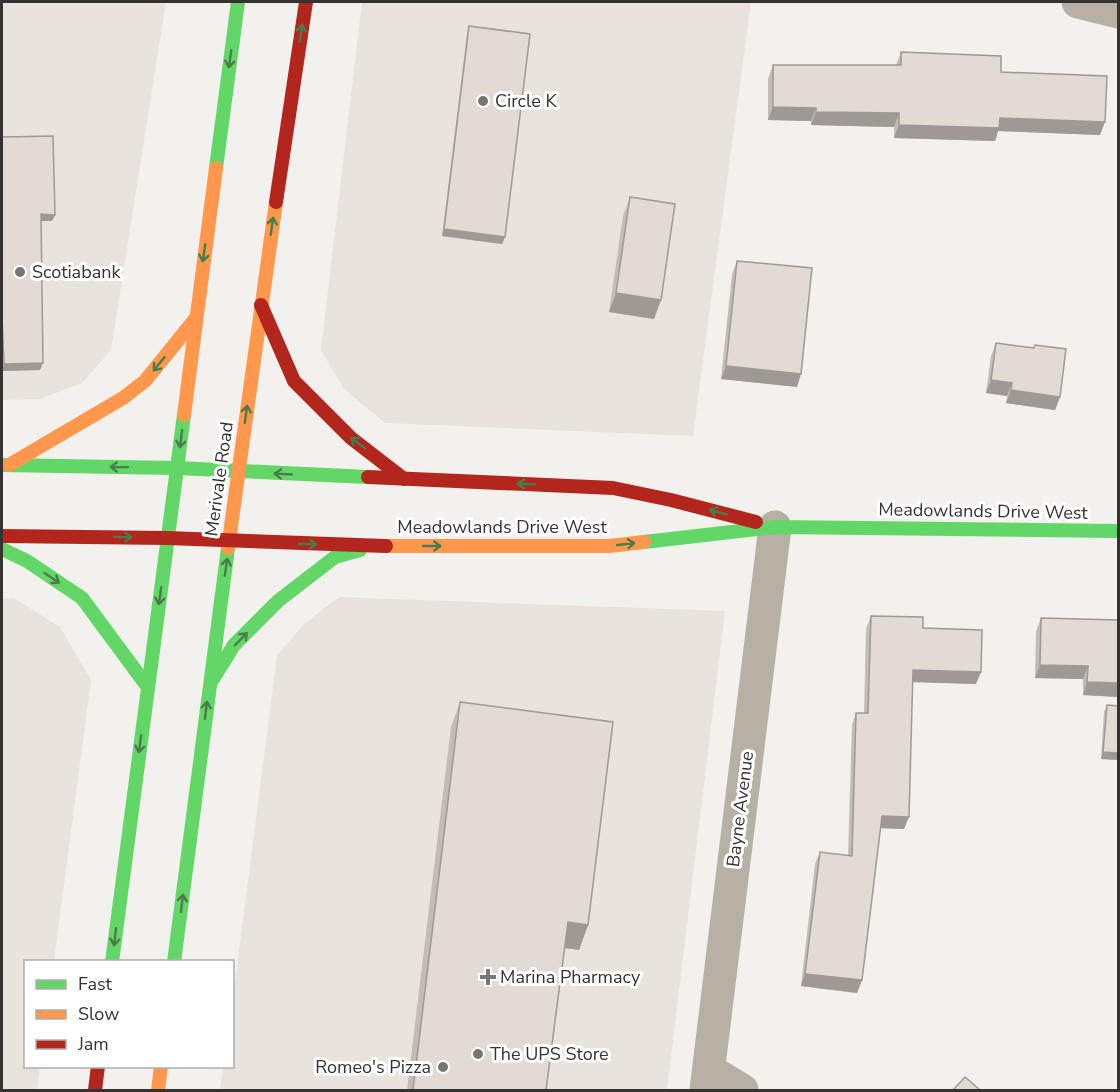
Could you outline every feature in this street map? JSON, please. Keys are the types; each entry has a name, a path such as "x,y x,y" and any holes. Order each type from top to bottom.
{"main road":[{"path":"112,960 238,2"},
{"name":"Merivale Road","path":"174,960 208,687 306,2"},
{"path":"261,305 294,381 351,438 404,479"},
{"path":"5,465 123,398 145,381 196,318"},
{"name":"Meadowlands Drive West","path":"5,465 177,468 613,488 671,500 775,527"},
{"name":"Meadowlands Drive West","path":"2,536 167,538 373,546 609,546 775,527 1119,531"},
{"path":"208,687 234,645 278,601 335,556 373,546"},
{"path":"2,549 27,561 82,598 147,686"},
{"path":"95,1090 98,1068"},
{"path":"158,1090 161,1068"}],"street":[{"path":"1078,2 1119,12"},
{"name":"Bayne Avenue","path":"707,1080 775,527"},
{"path":"707,1080 742,1090"}],"shaded area":[{"path":"2,2 166,2 111,350 82,383 40,399 2,400"},
{"path":"362,2 751,2 693,436 385,423 343,388 321,350"},
{"path":"339,597 725,611 667,1090 220,1090 223,1068 234,1068 234,989 277,655 304,624"},
{"path":"14,598 60,627 91,680 54,960 24,960 24,1068 40,1068 37,1090 2,1090 2,599"}],"building":[{"path":"469,26 530,34 505,237 444,229"},
{"path":"901,52 1001,56 1001,72 1107,76 1105,122 1000,118 999,128 899,125 899,113 816,112 816,108 773,107 773,65 901,65"},
{"name":"Scotiabank","path":"53,136 55,215 41,214 43,363 4,364 2,137"},
{"path":"630,197 675,204 661,300 616,293"},
{"path":"737,261 812,268 801,374 726,366"},
{"path":"996,343 1066,349 1060,397 1011,390 1012,383 991,380"},
{"path":"871,616 923,617 923,628 982,630 981,672 913,670 909,817 882,816 862,980 805,974 820,852 852,856 856,713 868,713"},
{"path":"1041,618 1119,620 1119,683 1087,682 1088,666 1040,665"},
{"path":"460,702 613,722 588,925 568,922 546,1090 413,1090"},
{"path":"1107,705 1119,706 1119,753 1103,752"},
{"path":"965,1077 980,1090 953,1090"}],"traffic: fast":[{"path":"216,168 238,2"},
{"path":"112,960 184,415"},
{"path":"2,465 177,468 368,477"},
{"path":"644,542 775,527 1118,531"},
{"path":"174,960 228,548"},
{"path":"2,549 27,561 82,598 147,686"},
{"path":"213,679 234,645 278,601 335,557 360,550"}],"traffic: slow":[{"path":"184,415 216,168"},
{"path":"228,548 276,202"},
{"path":"9,465 123,398 145,381 196,318"},
{"path":"386,546 609,546 644,542"},
{"path":"158,1090 161,1068"}],"traffic: jam":[{"path":"276,202 306,2"},
{"path":"261,305 294,381 351,438 404,479"},
{"path":"368,477 613,488 756,522"},
{"path":"2,536 167,538 386,546"},
{"path":"95,1090 98,1068"}],"place":[{"name":"Circle K","path":"483,101"},
{"name":"Scotiabank","path":"20,272"},
{"name":"Marina Pharmacy","path":"488,977"},
{"name":"The UPS Store","path":"478,1054"},
{"name":"Romeo's Pizza","path":"443,1067"}]}
